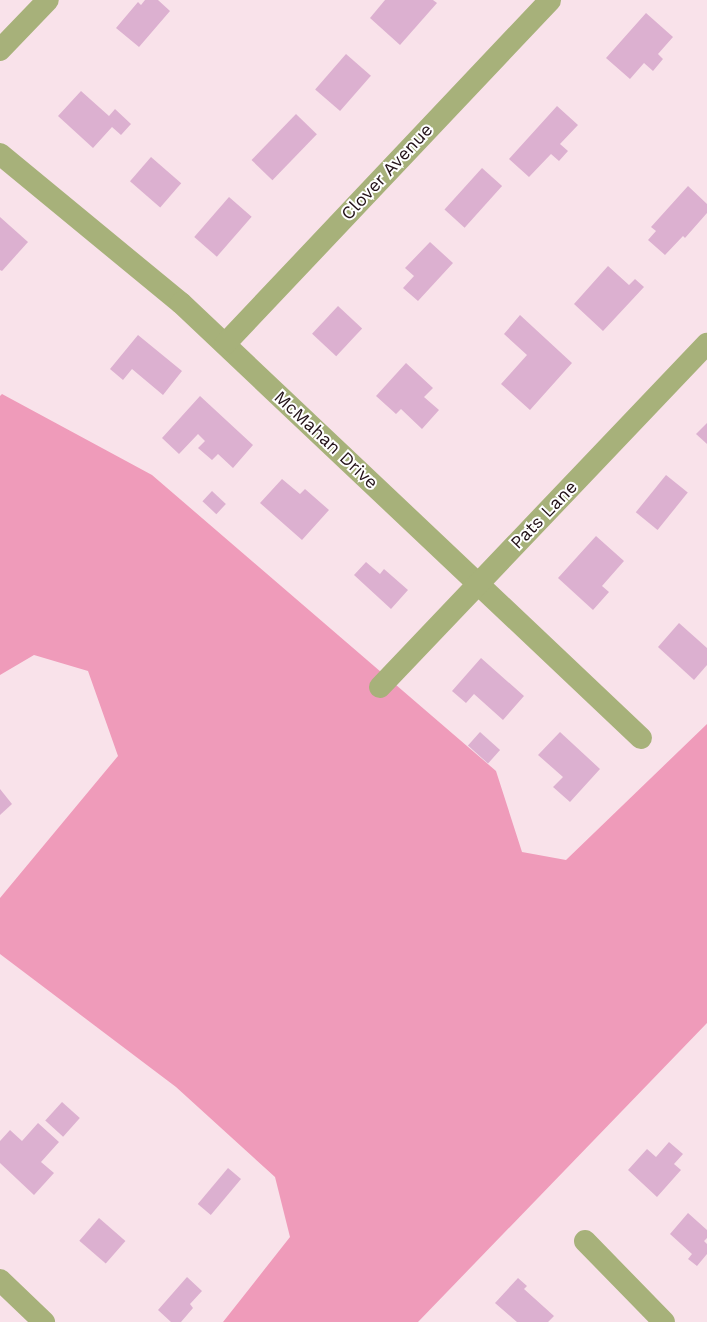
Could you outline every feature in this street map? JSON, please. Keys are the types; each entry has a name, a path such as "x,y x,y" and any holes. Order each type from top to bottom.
{"street":[{"path":"0,50 48,0"},
{"name":"Clover Avenue","path":"225,344 550,0"},
{"name":"McMahan Drive","path":"0,154 180,303 641,738"},
{"name":"Pats Lane","path":"380,687 707,344"},
{"path":"585,1241 664,1322"},
{"path":"0,1280 44,1322"}],"shaded area":[{"path":"2,394 152,475 496,771 522,852 566,860 707,724 707,1023 418,1322 223,1322 290,1237 275,1177 176,1087 0,954 0,898 118,756 88,671 34,655 0,675 0,396"}],"building":[{"path":"145,0 158,0 170,11 139,47 116,28 138,2 141,5"},
{"path":"385,0 433,0 437,3 400,45 370,18"},
{"path":"646,13 673,37 658,54 663,59 653,71 644,63 630,79 606,58"},
{"path":"346,54 371,76 340,111 315,89"},
{"path":"81,91 109,116 115,109 131,124 121,135 112,127 93,148 58,116"},
{"path":"557,106 578,125 560,144 568,151 559,161 551,154 529,177 509,159"},
{"path":"296,114 317,134 272,180 252,160"},
{"path":"151,157 181,183 160,207 130,181"},
{"path":"482,168 502,186 465,228 445,210"},
{"path":"688,186 707,204 707,213 685,238 683,236 665,255 648,240 656,231 651,227"},
{"path":"229,197 252,217 217,257 194,237"},
{"path":"0,217 28,242 2,271 0,270"},
{"path":"430,242 453,263 418,301 403,288 414,276 405,268"},
{"path":"608,266 629,285 635,279 644,287 603,331 574,304"},
{"path":"338,306 362,329 336,356 312,334"},
{"path":"520,315 572,363 530,410 501,384 527,355 504,334"},
{"path":"138,335 182,371 163,395 132,369 123,380 110,369"},
{"path":"406,363 433,388 424,397 439,410 422,429 401,409 396,414 376,396"},
{"path":"200,396 253,445 233,468 218,454 212,460 198,448 205,441 198,434 179,454 162,438"},
{"path":"707,423 707,444 696,434"},
{"path":"666,475 688,493 658,530 636,512"},
{"path":"282,479 300,494 305,489 329,510 302,540 260,503"},
{"path":"212,491 226,504 216,514 202,501"},
{"path":"596,536 624,561 602,586 609,592 593,610 558,578"},
{"path":"366,562 380,574 384,569 408,590 391,609 354,575"},
{"path":"679,623 707,648 707,665 694,680 658,647"},
{"path":"481,658 524,696 503,720 474,694 466,703 452,691"},
{"path":"480,732 500,750 488,763 468,745"},
{"path":"560,732 600,769 570,802 553,787 563,777 538,755"},
{"path":"0,789 12,804 0,815"},
{"path":"62,1102 80,1118 63,1137 45,1121"},
{"path":"38,1123 59,1142 41,1162 54,1173 34,1195 0,1163 0,1141 10,1130 22,1141"},
{"path":"669,1142 683,1154 674,1164 681,1170 657,1197 628,1170 647,1149 656,1157"},
{"path":"228,1168 241,1179 211,1215 198,1204"},
{"path":"688,1213 707,1230 707,1238 704,1241 707,1244 707,1254 697,1266 688,1259 692,1254 670,1234"},
{"path":"99,1218 125,1241 106,1264 79,1241"},
{"path":"187,1277 202,1291 190,1304 193,1308 181,1322 171,1322 158,1310"},
{"path":"518,1278 527,1286 524,1289 554,1316 548,1322 517,1322 495,1303"}]}
